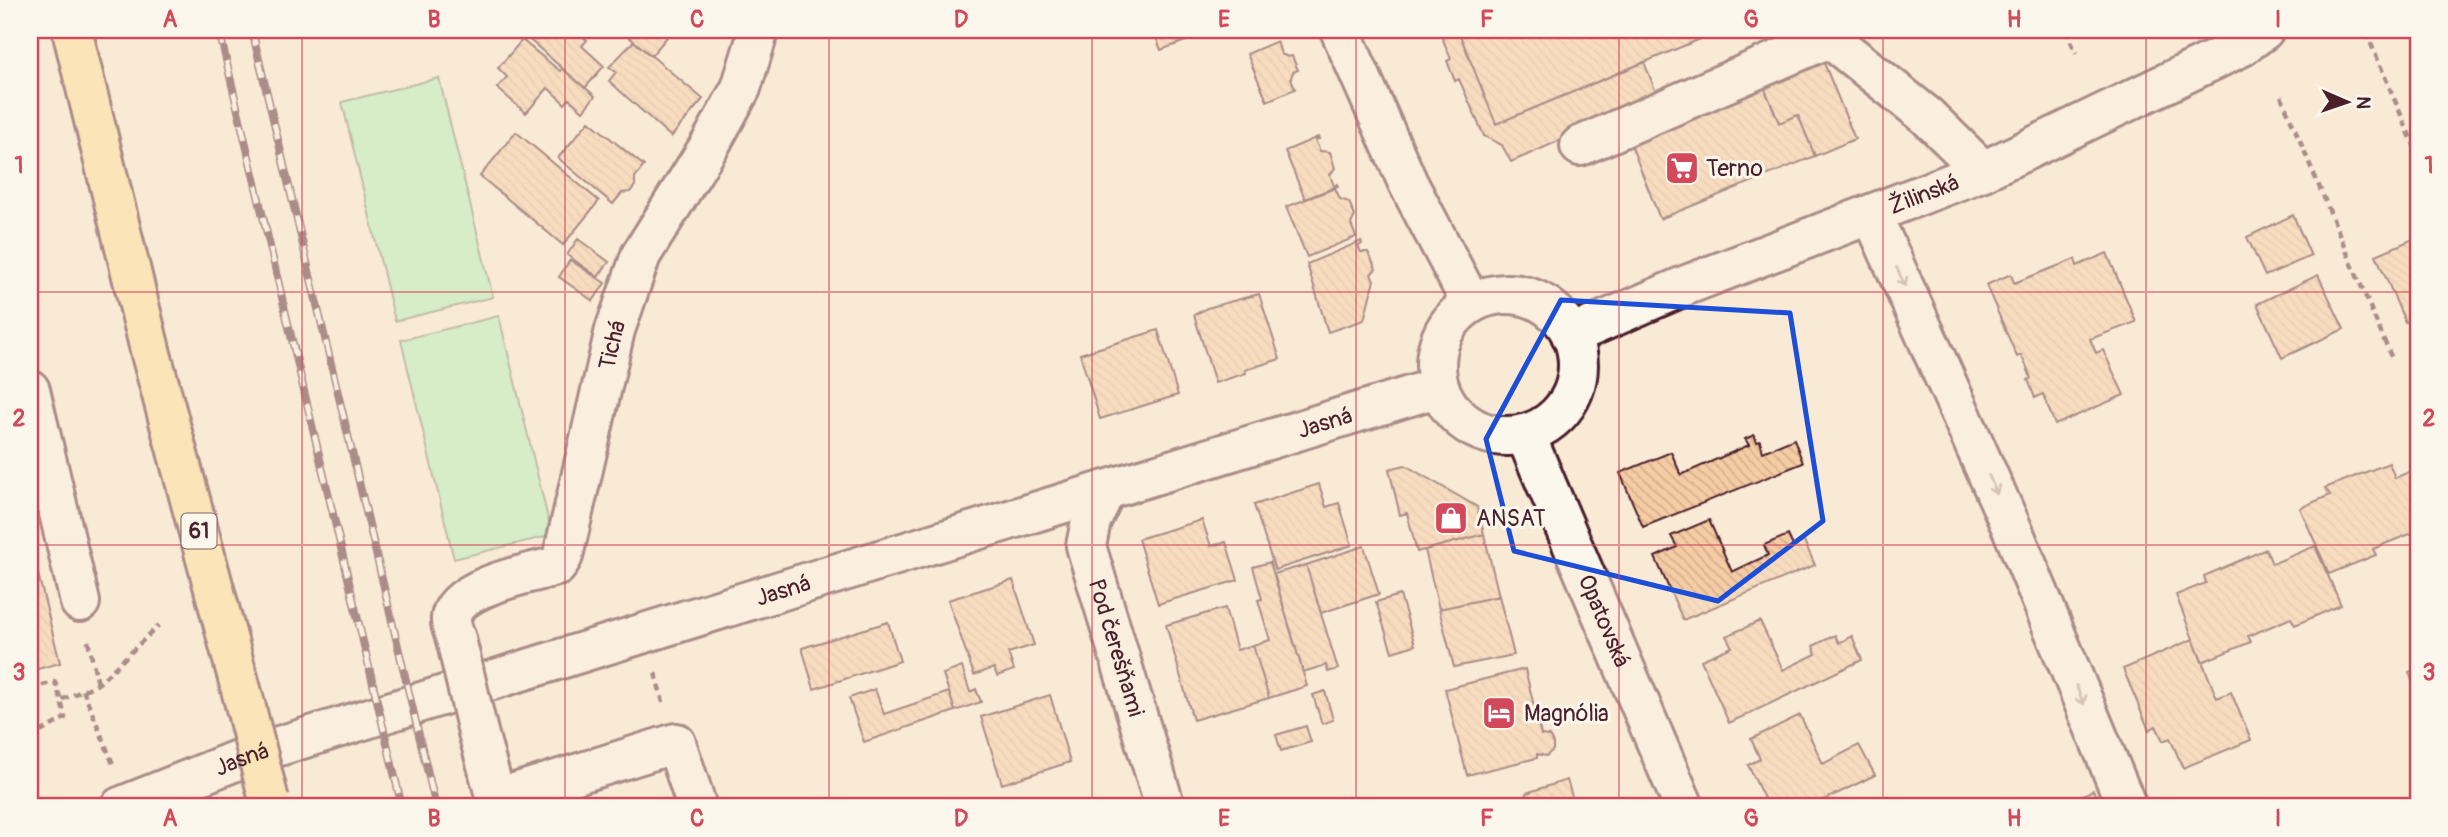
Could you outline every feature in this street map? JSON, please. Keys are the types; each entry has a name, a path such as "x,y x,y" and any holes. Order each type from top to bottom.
{"main road":[{"name":"61","path":"72,30 151,354 246,708 269,804"}],"street":[{"name":"Tichá","path":"696,807 676,743 496,799 453,629 457,604 470,593 556,566 563,556 615,330 641,255 711,144 741,88 759,30"},
{"path":"1340,30 1408,183 1471,303"},
{"name":"Žilinská","path":"1571,335 1684,286 1983,171 2241,47 2264,30"},
{"path":"1580,146 1824,34 1927,116 1983,171"},
{"path":"1872,215 2013,531 2127,807"},
{"path":"1517,294 1539,302 1558,316 1571,335 1577,355 1577,376 1571,396 1560,413 1544,426 1524,434 1503,436 1482,432 1463,422 1448,406 1439,387 1436,363 1440,339 1453,318 1471,303 1493,295 1517,294"},
{"name":"Jasná","path":"126,804 250,754 1439,387"},
{"path":"30,390 80,602"},
{"name":"Opatovská","path":"1524,434 1684,807"},
{"name":"Pod čerešňami","path":"1106,490 1091,521 1086,546 1164,807"}],"path":[{"path":"2066,30 2076,53"},
{"path":"2366,32 2418,155"},
{"path":"2281,96 2392,359"},
{"path":"61,700 98,684 159,625"},
{"path":"30,688 55,682 65,718 30,738"},
{"path":"83,690 114,768"}],"highlighted area":[{"path":"1561,300 1790,313 1823,521 1718,601 1514,551 1486,439"}],"green space":[{"path":"439,78 493,297 395,321 342,102"},
{"path":"499,316 552,535 454,559 401,340"}],"building":[{"path":"529,30 576,30 587,40 582,46 604,66 585,88 524,35"},
{"path":"621,30 673,30 651,56"},
{"path":"1153,30 1216,30 1161,50"},
{"path":"1439,30 1458,30 1496,124 1644,62 1658,97 1511,162 1502,145 1484,136 1459,79 1455,81 1447,61 1451,59"},
{"path":"1458,30 1722,30 1496,124"},
{"path":"522,40 595,96 583,111 569,99 565,104 548,88 526,113 497,88 507,77 498,68"},
{"path":"634,41 703,99 671,137 609,81 616,72 609,67"},
{"path":"1277,41 1281,54 1292,56 1298,70 1293,72 1291,78 1295,89 1267,101 1247,54"},
{"path":"1822,58 1855,139 1815,156 1798,115 1779,123 1762,82"},
{"path":"1762,82 1779,123 1798,115 1815,156 1660,219 1628,137"},
{"path":"589,121 644,166 635,177 635,186 630,192 622,193 613,204 558,158"},
{"path":"516,132 599,201 563,245 480,176"},
{"path":"1318,137 1319,139 1315,140 1320,151 1330,152 1335,168 1330,175 1334,186 1338,186 1305,199 1285,151"},
{"path":"1335,188 1340,199 1349,202 1355,216 1351,224 1356,237 1307,257 1286,207"},
{"path":"2293,215 2311,256 2265,276 2247,237"},
{"path":"2418,237 2418,317 2405,322 2376,255"},
{"path":"578,239 609,262 598,277 567,255"},
{"path":"1361,241 1362,244 1358,246 1361,252 1368,252 1376,269 1371,274 1374,280 1364,320 1328,332 1307,264"},
{"path":"2107,253 2136,322 2090,339 2096,353 2103,350 2124,395 2055,425 2043,394 2035,398 2026,365 2021,355 2017,357 1986,285 2011,274 2014,283 2075,259 2077,266"},
{"path":"570,260 605,283 593,301 559,277"},
{"path":"2318,275 2344,329 2282,358 2257,304"},
{"path":"1259,294 1280,359 1215,383 1194,315 1207,308"},
{"path":"1158,330 1178,395 1100,419 1080,354"},
{"path":"1754,435 1757,442 1760,441 1763,452 1794,439 1803,463 1643,527 1620,473 1671,452 1681,475 1749,445 1745,439"},
{"path":"2389,463 2395,478 2418,468 2418,539 2415,532 2387,543 2373,549 2376,555 2329,574 2300,508 2330,495 2325,488"},
{"path":"1405,465 1477,507 1484,534 1417,552 1407,513 1400,515 1389,469"},
{"path":"1319,484 1326,507 1339,503 1352,545 1275,570 1254,505"},
{"path":"1202,520 1211,546 1226,542 1238,580 1158,604 1138,539"},
{"path":"1709,520 1732,572 1768,555 1764,545 1788,535 1793,546 1804,541 1815,565 1683,620 1655,557 1677,547 1671,536"},
{"path":"1484,534 1499,596 1439,609 1425,550"},
{"path":"30,541 60,663 30,671"},
{"path":"1364,546 1379,594 1321,613 1306,565"},
{"path":"2315,546 2341,605 2295,625 2291,618 2248,636 2251,642 2202,662 2176,595 2206,583 2204,576 2266,549 2272,564"},
{"path":"1270,562 1307,686 1269,698 1253,645 1270,640 1258,600 1262,599 1253,567"},
{"path":"1306,565 1338,669 1328,672 1326,665 1303,672 1274,574"},
{"path":"1013,580 1034,645 1008,653 1014,670 997,676 994,668 974,675 948,600"},
{"path":"1400,595 1415,645 1392,652 1376,602"},
{"path":"1499,596 1514,655 1454,667 1439,609"},
{"path":"1225,608 1237,650 1253,645 1269,698 1193,720 1166,625"},
{"path":"1760,621 1783,670 1816,654 1813,646 1835,635 1839,643 1852,636 1862,660 1729,723 1701,660 1732,647 1726,636"},
{"path":"888,622 900,661 814,689 802,648"},
{"path":"2193,639 2217,698 2231,692 2251,740 2183,768 2170,738 2163,741 2156,726 2149,730 2123,669"},
{"path":"962,667 970,692 976,689 981,702 955,711 943,674"},
{"path":"2418,668 2418,698 2409,672"},
{"path":"1525,669 1541,735 1549,736 1553,750 1546,756 1537,754 1537,758 1467,775 1445,689"},
{"path":"875,689 884,714 949,692 955,711 864,742 849,698"},
{"path":"1325,691 1333,720 1322,724 1313,695"},
{"path":"1050,695 1070,762 1002,784 981,717"},
{"path":"1800,715 1823,764 1859,745 1875,775 1810,807 1768,807 1748,765 1760,759 1751,739"},
{"path":"1306,726 1311,742 1281,751 1276,735"},
{"path":"1567,780 1574,803 1560,807 1531,807 1526,793"},
{"path":"2093,790 2101,807 2059,807"},
{"path":"634,799 636,807 605,807"}],"railway":[{"path":"219,30 402,807"},
{"path":"252,30 436,807"}],"place":[{"name":"Terno","path":"1682,168"},
{"name":"ANSAT","path":"1451,518"},
{"name":"Magnólia","path":"1499,713"}]}
